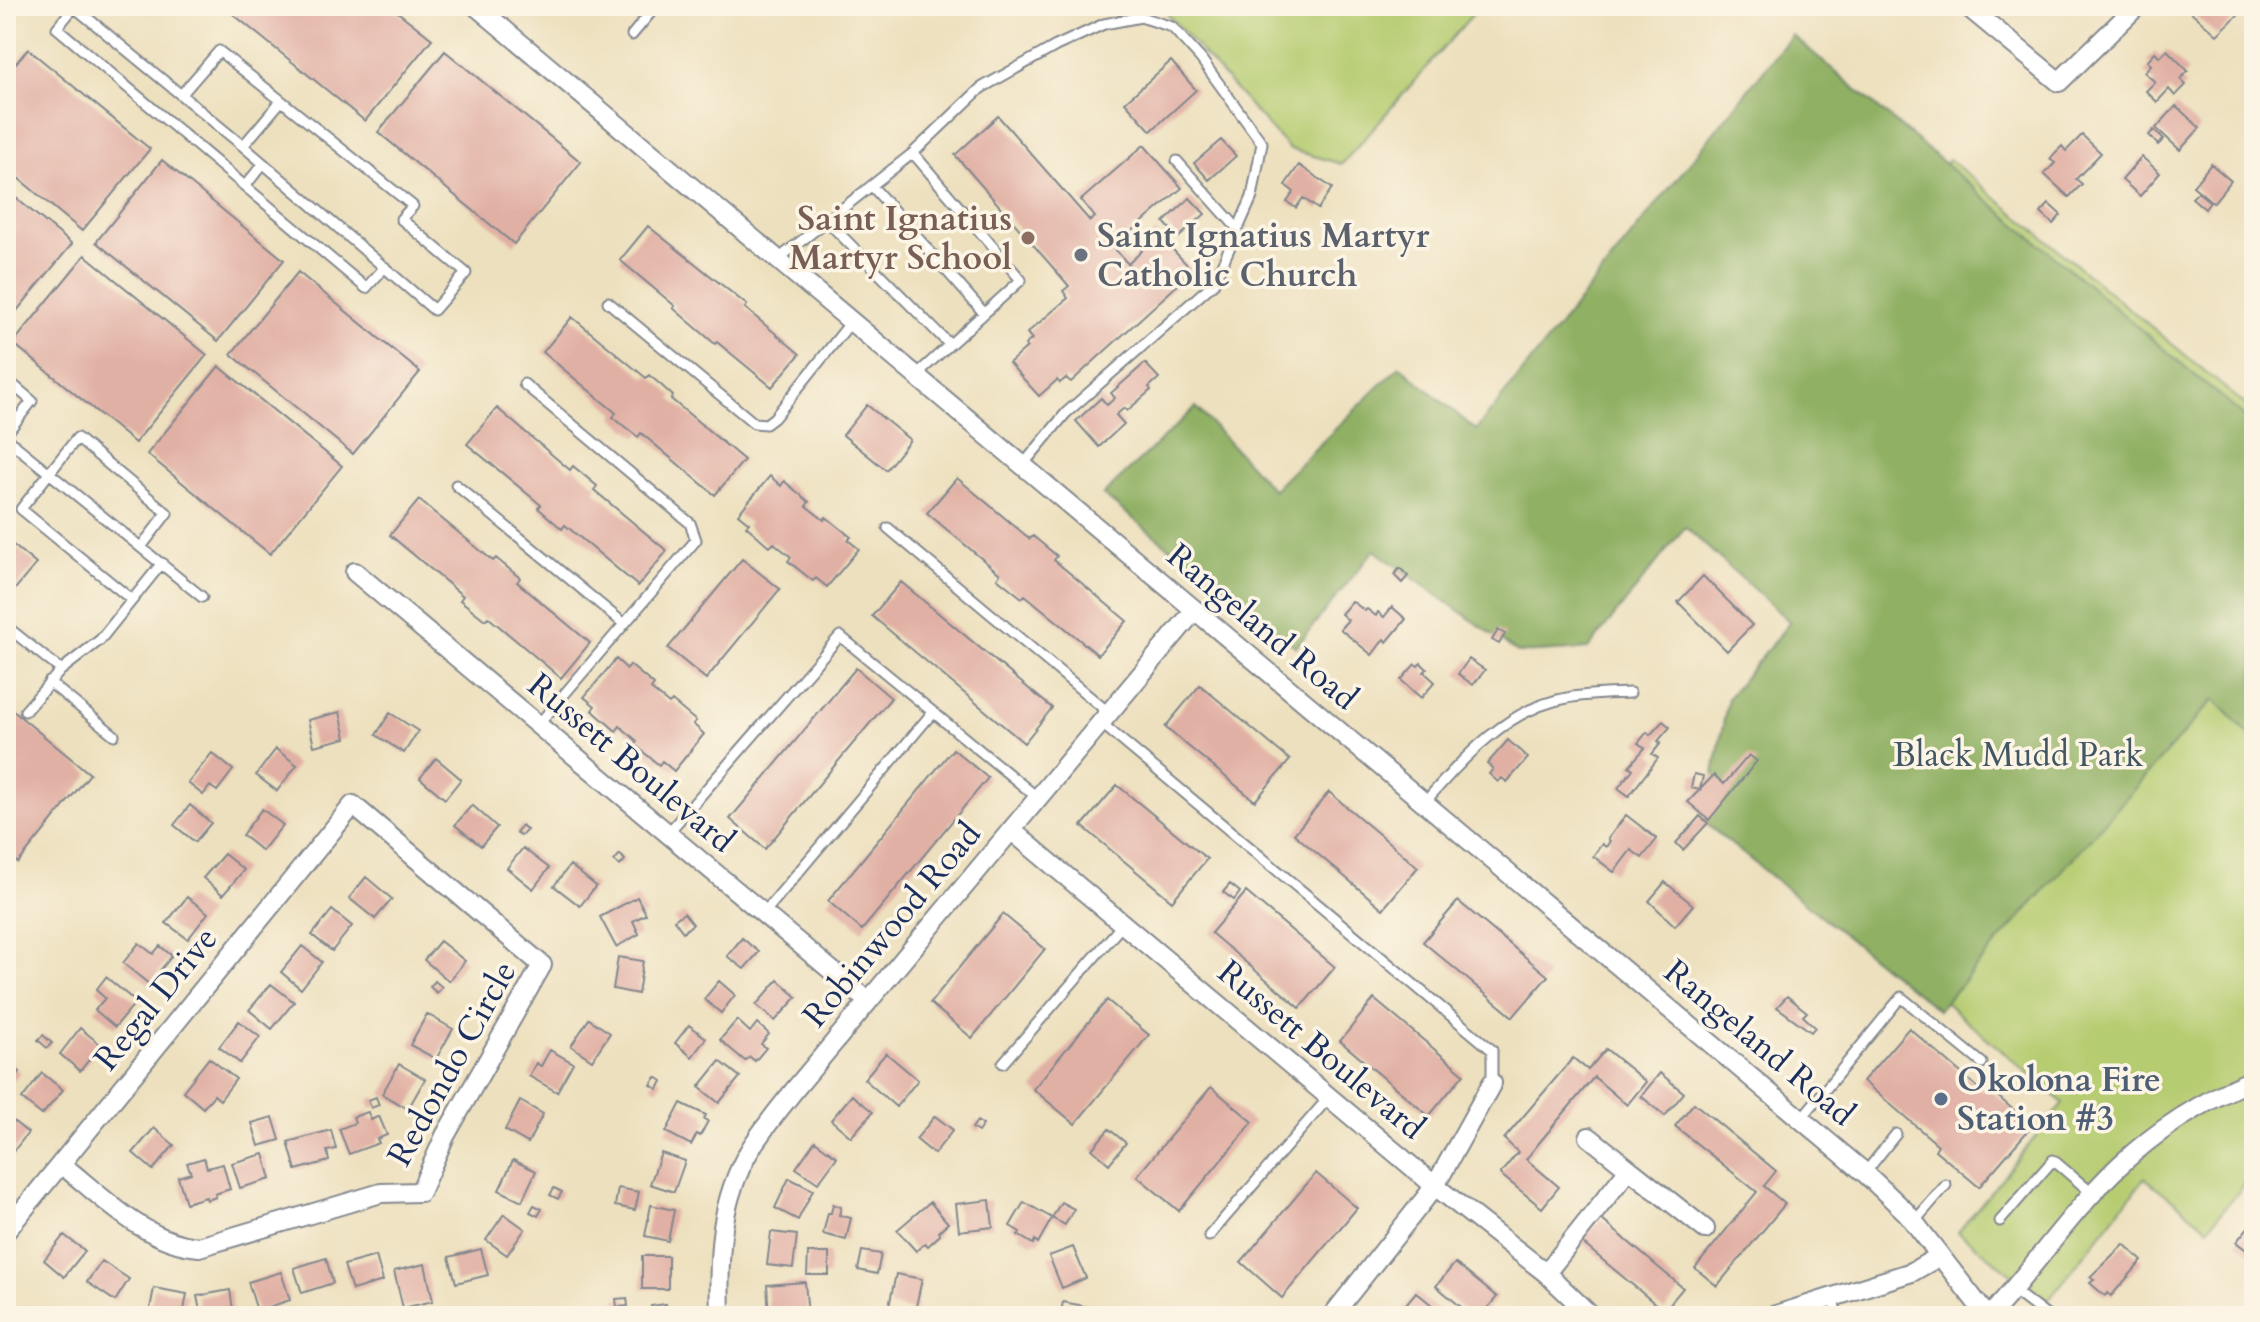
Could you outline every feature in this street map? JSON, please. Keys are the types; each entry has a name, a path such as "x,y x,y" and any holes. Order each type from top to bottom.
{"street":[{"name":"Rangeland Road","path":"476,6 1865,1173 1914,1222 1989,1316"},
{"path":"1967,6 2059,82 2137,6"},
{"name":"Russett Boulevard","path":"355,572 868,1001"},
{"name":"Robinwood Road","path":"720,1316 718,1262 721,1234 728,1199 753,1145 796,1088 1194,611"},
{"name":"Regal Drive","path":"6,1231 353,805"},
{"name":"Redondo Circle","path":"61,1164 147,1230 178,1246 199,1247 381,1193 420,1192 445,1136 542,965 353,805"},
{"name":"Russett Boulevard","path":"1011,830 1435,1186 1546,1273 1591,1316"},
{"path":"1989,1316 2093,1194 2134,1153 2202,1104 2254,1079"},
{"path":"1332,1316 1435,1186 1492,1083"},
{"path":"1589,1137 1705,1229"},
{"path":"1546,1273 1629,1169"},
{"path":"1773,1316 1912,1272 1940,1256"}],"lane":[{"path":"632,35 656,6"},
{"path":"181,95 219,51 413,206 401,219 466,273 434,310 385,267 243,146 73,7 57,28 366,288 385,267"},
{"path":"777,260 913,153 981,88 1056,46 1104,24 1141,17 1172,27 1210,71 1262,143 1252,197 1214,283 1066,413 1022,466"},
{"path":"243,146 281,101"},
{"path":"913,153 1021,280 915,376"},
{"path":"1177,161 1238,229"},
{"path":"245,186 263,164"},
{"path":"872,186 983,312"},
{"path":"827,221 949,344"},
{"path":"608,302 754,423 766,424 851,322"},
{"path":"6,379 32,401 6,436 202,597"},
{"path":"524,384 690,523 696,540 538,725"},
{"path":"132,600 21,509 77,438 167,513 141,547"},
{"path":"456,485 623,623"},
{"path":"888,528 1492,1050 1492,1083"},
{"path":"25,711 61,670 100,640 162,563"},
{"path":"6,626 61,670"},
{"path":"668,833 840,636 1038,798"},
{"path":"49,682 114,735"},
{"path":"1424,803 1474,749 1521,714 1565,698 1630,693"},
{"path":"764,913 933,712"},
{"path":"1003,1063 1123,924"},
{"path":"1801,1119 1901,997 1982,1063"},
{"path":"1209,1236 1330,1096"},
{"path":"1865,1173 1896,1134"},
{"path":"2000,1221 2053,1160 2093,1194"},
{"path":"1914,1222 1946,1185"},
{"path":"2013,1290 2047,1316"},
{"path":"1831,1296 1838,1316"}],"green space":[{"path":"1160,6 1480,6 1342,164 1289,149"},
{"name":"Black Mudd Park","path":"1792,35 2254,425 2254,740 2214,699 1938,1010 1705,823 1728,698 1790,622 1685,527 1588,649 1518,653 1374,550 1296,647 1103,495 1196,407 1273,490 1400,366 1476,430"},
{"name":"Black Mudd Park","path":"1949,159 2254,412 2254,1173 2208,1228 2145,1178 2047,1302 1958,1232 2063,1103 1727,816 1818,623 1669,501"}],"building":[{"path":"232,6 390,6 432,39 365,121 228,10"},
{"path":"2196,6 2239,6 2240,13 2217,35 2191,12"},
{"path":"28,49 150,149 82,231 6,168 6,75"},
{"path":"2167,50 2188,71 2180,79 2186,85 2175,96 2169,89 2157,102 2146,91 2155,82 2144,72 2151,65 2147,61 2155,52 2160,57"},
{"path":"445,51 581,162 514,244 378,132"},
{"path":"1171,61 1196,90 1151,131 1125,102"},
{"path":"2176,106 2200,128 2180,150 2156,128"},
{"name":"Saint Ignatius Martyr Catholic Church","path":"998,116 1090,221 1095,217 1081,200 1144,145 1182,188 1118,243 1104,227 1099,231 1128,264 1142,251 1139,247 1156,232 1193,271 1071,382 1066,378 1060,383 1057,380 1039,396 1009,363 1032,339 1027,333 1068,298 1063,291 1069,286 955,155"},
{"path":"2154,130 2164,139 2158,145 2149,135"},
{"path":"2082,135 2101,153 2076,179 2082,184 2069,197 2044,174 2055,163 2050,159 2056,152 2062,146 2066,151"},
{"path":"1221,140 1236,156 1209,180 1194,163"},
{"path":"2142,157 2160,173 2140,196 2122,180"},
{"path":"162,160 284,260 218,341 96,242"},
{"path":"2211,164 2231,181 2213,203 2193,186"},
{"path":"1299,165 1332,188 1318,209 1303,198 1296,208 1287,202 1294,192 1285,185"},
{"path":"6,190 72,244 6,324"},
{"path":"2198,192 2210,202 2205,209 2192,198"},
{"path":"1190,198 1205,214 1178,238 1164,222"},
{"path":"2049,204 2061,215 2053,224 2041,213"},
{"path":"648,226 747,305 745,308 800,354 772,387 717,342 715,344 620,260"},
{"path":"85,255 207,355 135,443 13,343"},
{"path":"298,272 420,372 353,454 231,354"},
{"path":"572,317 646,378 649,375 673,396 671,399 744,460 715,495 641,433 638,437 620,423 613,417 616,413 543,352"},
{"path":"1145,363 1159,378 1149,387 1151,390 1127,411 1124,408 1116,415 1124,424 1099,447 1076,421 1101,398 1107,405 1115,398 1111,393"},
{"path":"219,366 342,466 270,554 147,454"},
{"path":"867,405 910,440 886,470 843,435"},
{"path":"497,408 570,470 573,466 597,486 594,490 667,551 638,586 565,525 562,529 538,508 541,505 467,444"},
{"path":"770,476 781,486 784,481 809,502 806,506 851,537 848,540 859,549 827,587 816,578 813,581 788,561 791,557 774,543 770,547 746,526 749,523 738,514"},
{"path":"957,478 1030,539 1033,536 1057,556 1054,560 1127,621 1098,655 1025,595 1022,598 997,578 1000,574 927,513"},
{"path":"419,500 493,561 496,558 520,578 517,582 590,643 561,678 488,617 485,620 460,600 463,596 390,535"},
{"path":"6,539 36,564 6,600"},
{"path":"742,559 780,589 706,679 668,648"},
{"path":"1400,568 1408,576 1402,583 1394,575"},
{"path":"1703,576 1752,625 1727,651 1678,602"},
{"path":"901,582 1052,708 1024,743 872,616"},
{"path":"1352,601 1376,616 1378,612 1384,617 1392,607 1406,619 1372,655 1340,629 1348,620 1341,614"},
{"path":"1498,630 1505,634 1499,644 1492,640"},
{"path":"616,659 627,669 630,665 654,685 651,689 696,721 693,724 704,734 674,771 662,761 659,765 635,745 637,741 620,726 616,731 592,710 595,706 584,697"},
{"path":"1469,659 1485,670 1473,685 1458,674"},
{"path":"1421,663 1427,669 1424,672 1435,682 1421,698 1401,680 1415,664 1418,666"},
{"path":"856,668 891,698 765,849 730,819"},
{"path":"1200,685 1290,760 1255,801 1165,727"},
{"path":"6,705 90,774 18,863 6,853"},
{"path":"340,712 346,738 314,746 308,720"},
{"path":"390,713 418,731 404,753 376,735"},
{"path":"1663,721 1670,727 1652,754 1658,758 1629,796 1618,788 1633,769 1629,766 1645,748 1638,743"},
{"path":"1508,740 1528,758 1507,782 1502,778 1498,782 1489,774 1493,769 1487,764"},
{"path":"276,749 297,765 277,791 256,775"},
{"path":"953,749 988,778 862,930 828,901"},
{"path":"212,753 233,770 217,791 210,786 203,795 188,783"},
{"path":"1749,755 1757,761 1709,820 1688,802 1714,775 1724,784"},
{"path":"436,758 461,779 445,799 420,778"},
{"path":"1694,774 1703,776 1700,790 1691,788"},
{"path":"1117,785 1207,859 1172,901 1082,826"},
{"path":"1329,792 1418,867 1383,909 1294,834"},
{"path":"190,805 211,823 195,842 174,825"},
{"path":"472,805 497,827 481,846 455,825"},
{"path":"262,809 283,825 262,851 242,835"},
{"path":"1626,815 1657,839 1642,858 1631,850 1614,872 1593,856 1602,844 1606,847 1610,841 1608,839"},
{"path":"1700,816 1708,823 1683,850 1676,843"},
{"path":"522,825 527,830 521,836 516,832"},
{"path":"523,848 549,868 533,889 507,868"},
{"path":"224,854 244,870 223,895 203,878"},
{"path":"620,854 625,860 620,866 614,861"},
{"path":"570,865 596,886 580,906 554,886"},
{"path":"366,877 392,899 375,919 349,898"},
{"path":"1665,882 1693,905 1675,926 1649,901"},
{"path":"1230,884 1240,892 1234,900 1223,892"},
{"path":"1246,892 1335,967 1300,1008 1211,933"},
{"path":"187,897 208,913 188,939 166,923"},
{"path":"637,897 646,914 633,921 639,934 616,947 600,917"},
{"path":"1458,901 1548,976 1513,1017 1423,942"},
{"path":"332,910 352,926 332,951 312,935"},
{"path":"684,913 693,924 683,932 674,920"},
{"path":"1003,914 1045,949 972,1038 930,1003"},
{"path":"742,938 759,952 744,969 727,956"},
{"path":"440,941 465,961 449,981 424,960"},
{"path":"139,943 153,954 160,946 172,956 149,984 123,963"},
{"path":"302,946 322,962 301,989 281,972"},
{"path":"618,957 643,961 638,994 613,989"},
{"path":"106,977 136,1002 115,1027 95,1010 105,998 96,990"},
{"path":"778,980 797,997 775,1021 756,1005"},
{"path":"435,981 442,987 437,993 430,987"},
{"path":"719,981 735,995 721,1013 704,999"},
{"path":"271,984 294,1002 272,1029 249,1010"},
{"path":"1787,996 1807,1012 1803,1016 1815,1027 1811,1032 1777,1007"},
{"path":"1374,999 1464,1074 1429,1116 1340,1041"},
{"path":"1107,1000 1149,1035 1075,1124 1033,1089"},
{"path":"427,1014 453,1029 436,1059 410,1045"},
{"path":"589,1019 610,1033 592,1060 571,1046"},
{"path":"737,1020 750,1032 757,1023 769,1034 761,1044 766,1048 755,1061 750,1057 745,1061 720,1040"},
{"path":"239,1021 260,1037 240,1063 219,1047"},
{"path":"689,1025 706,1038 692,1057 675,1043"},
{"path":"80,1028 101,1045 80,1071 60,1054"},
{"path":"1909,1028 1983,1092 1987,1087 2032,1126 1979,1187 1935,1150 1938,1145 1863,1081"},
{"path":"43,1035 52,1043 47,1048 38,1040"},
{"path":"1606,1049 1646,1082 1627,1105 1594,1077 1539,1143 1526,1159 1559,1187 1542,1208 1500,1174 1518,1152 1504,1139 1573,1058 1588,1070"},
{"path":"550,1050 573,1063 557,1092 529,1076 536,1063 541,1066"},
{"path":"886,1053 918,1080 896,1107 864,1079"},
{"path":"209,1058 236,1079 220,1100 214,1095 203,1108 183,1091"},
{"path":"6,1061 20,1072 8,1087 6,1086"},
{"path":"720,1061 740,1077 719,1103 699,1087"},
{"path":"399,1064 425,1079 408,1109 382,1094"},
{"path":"42,1073 63,1090 42,1115 22,1099"},
{"path":"1660,1073 1684,1093 1665,1116 1641,1096"},
{"path":"656,1077 662,1081 658,1089 651,1085"},
{"path":"1211,1087 1253,1122 1179,1211 1137,1176"},
{"path":"852,1095 873,1112 851,1137 831,1120"},
{"path":"376,1097 379,1105 371,1108 368,1100"},
{"path":"520,1101 543,1114 528,1143 505,1130"},
{"path":"681,1103 706,1115 704,1119 708,1121 691,1145 666,1132"},
{"path":"1694,1103 1776,1171 1764,1186 1785,1204 1717,1286 1695,1268 1757,1192 1675,1126"},
{"path":"368,1112 371,1120 379,1116 387,1135 377,1139 379,1143 349,1154 339,1129 355,1123 353,1117"},
{"path":"6,1115 28,1133 8,1158 6,1157"},
{"path":"935,1116 953,1130 934,1154 916,1139"},
{"path":"273,1117 280,1140 259,1146 252,1123"},
{"path":"977,1121 983,1125 978,1132 972,1128"},
{"path":"154,1128 174,1145 153,1170 133,1153"},
{"path":"1109,1129 1126,1143 1109,1164 1092,1149"},
{"path":"331,1130 336,1149 327,1151 329,1161 296,1170 288,1142"},
{"path":"815,1141 837,1157 818,1183 796,1168"},
{"path":"661,1153 685,1161 674,1192 650,1184"},
{"path":"264,1154 271,1179 240,1188 232,1163"},
{"path":"204,1158 207,1168 223,1164 230,1189 207,1200 206,1197 186,1203 178,1177 191,1173 187,1163"},
{"path":"513,1160 536,1171 522,1201 499,1190"},
{"path":"1316,1173 1357,1208 1282,1298 1241,1262"},
{"path":"789,1178 813,1190 798,1220 775,1208"},
{"path":"554,1188 562,1192 558,1199 550,1195"},
{"path":"618,1188 639,1192 635,1210 615,1206"},
{"path":"990,1200 993,1227 959,1231 956,1204"},
{"path":"930,1202 948,1223 928,1246 925,1243 916,1251 897,1230"},
{"path":"1024,1202 1052,1218 1038,1243 1035,1240 1033,1244 1018,1235 1020,1232 1010,1226"},
{"path":"1061,1202 1074,1209 1065,1225 1052,1218"},
{"path":"833,1204 841,1207 839,1215 851,1218 846,1240 823,1234"},
{"path":"534,1205 542,1209 538,1216 530,1212"},
{"path":"651,1205 674,1210 668,1241 645,1236"},
{"path":"504,1214 525,1229 507,1255 486,1240"},
{"path":"1601,1219 1683,1288 1664,1311 1581,1242"},
{"path":"2254,1220 2254,1256 2236,1242"},
{"path":"771,1232 797,1235 793,1268 767,1265"},
{"path":"64,1235 85,1251 64,1277 44,1260"},
{"path":"2124,1244 2142,1261 2111,1296 2108,1293 2105,1296 2090,1283 2094,1280 2090,1277"},
{"path":"1073,1247 1086,1278 1062,1288 1049,1256"},
{"path":"481,1249 488,1275 456,1283 449,1257"},
{"path":"862,1251 881,1254 877,1274 858,1270"},
{"path":"808,1253 829,1253 829,1275 807,1275"},
{"path":"376,1256 383,1281 352,1290 344,1265"},
{"path":"642,1256 668,1256 668,1289 642,1289"},
{"path":"326,1258 333,1283 302,1293 294,1268"},
{"path":"102,1261 129,1279 115,1301 87,1282"},
{"path":"1455,1263 1497,1297 1481,1316 1472,1316 1436,1286"},
{"path":"425,1264 433,1301 403,1308 394,1271"},
{"path":"281,1272 290,1300 257,1311 248,1282"},
{"path":"896,1274 922,1279 915,1311 889,1306"},
{"path":"805,1282 808,1315 769,1316 767,1285"},
{"path":"154,1288 187,1294 183,1316 149,1314"},
{"path":"230,1290 234,1316 201,1316 197,1296"},
{"path":"1416,1292 1439,1311 1435,1316 1396,1316"},
{"path":"627,1298 628,1306 617,1307 616,1299"},
{"path":"1063,1302 1089,1307 1087,1316 1060,1316"},
{"path":"666,1304 667,1316 652,1316 651,1306"}],"place":[{"name":"Saint Ignatius Martyr School","path":"1028,238"},
{"name":"Saint Ignatius Martyr Catholic Church","path":"1081,255"},
{"name":"Okolona Fire Station #3","path":"1941,1099"}]}
